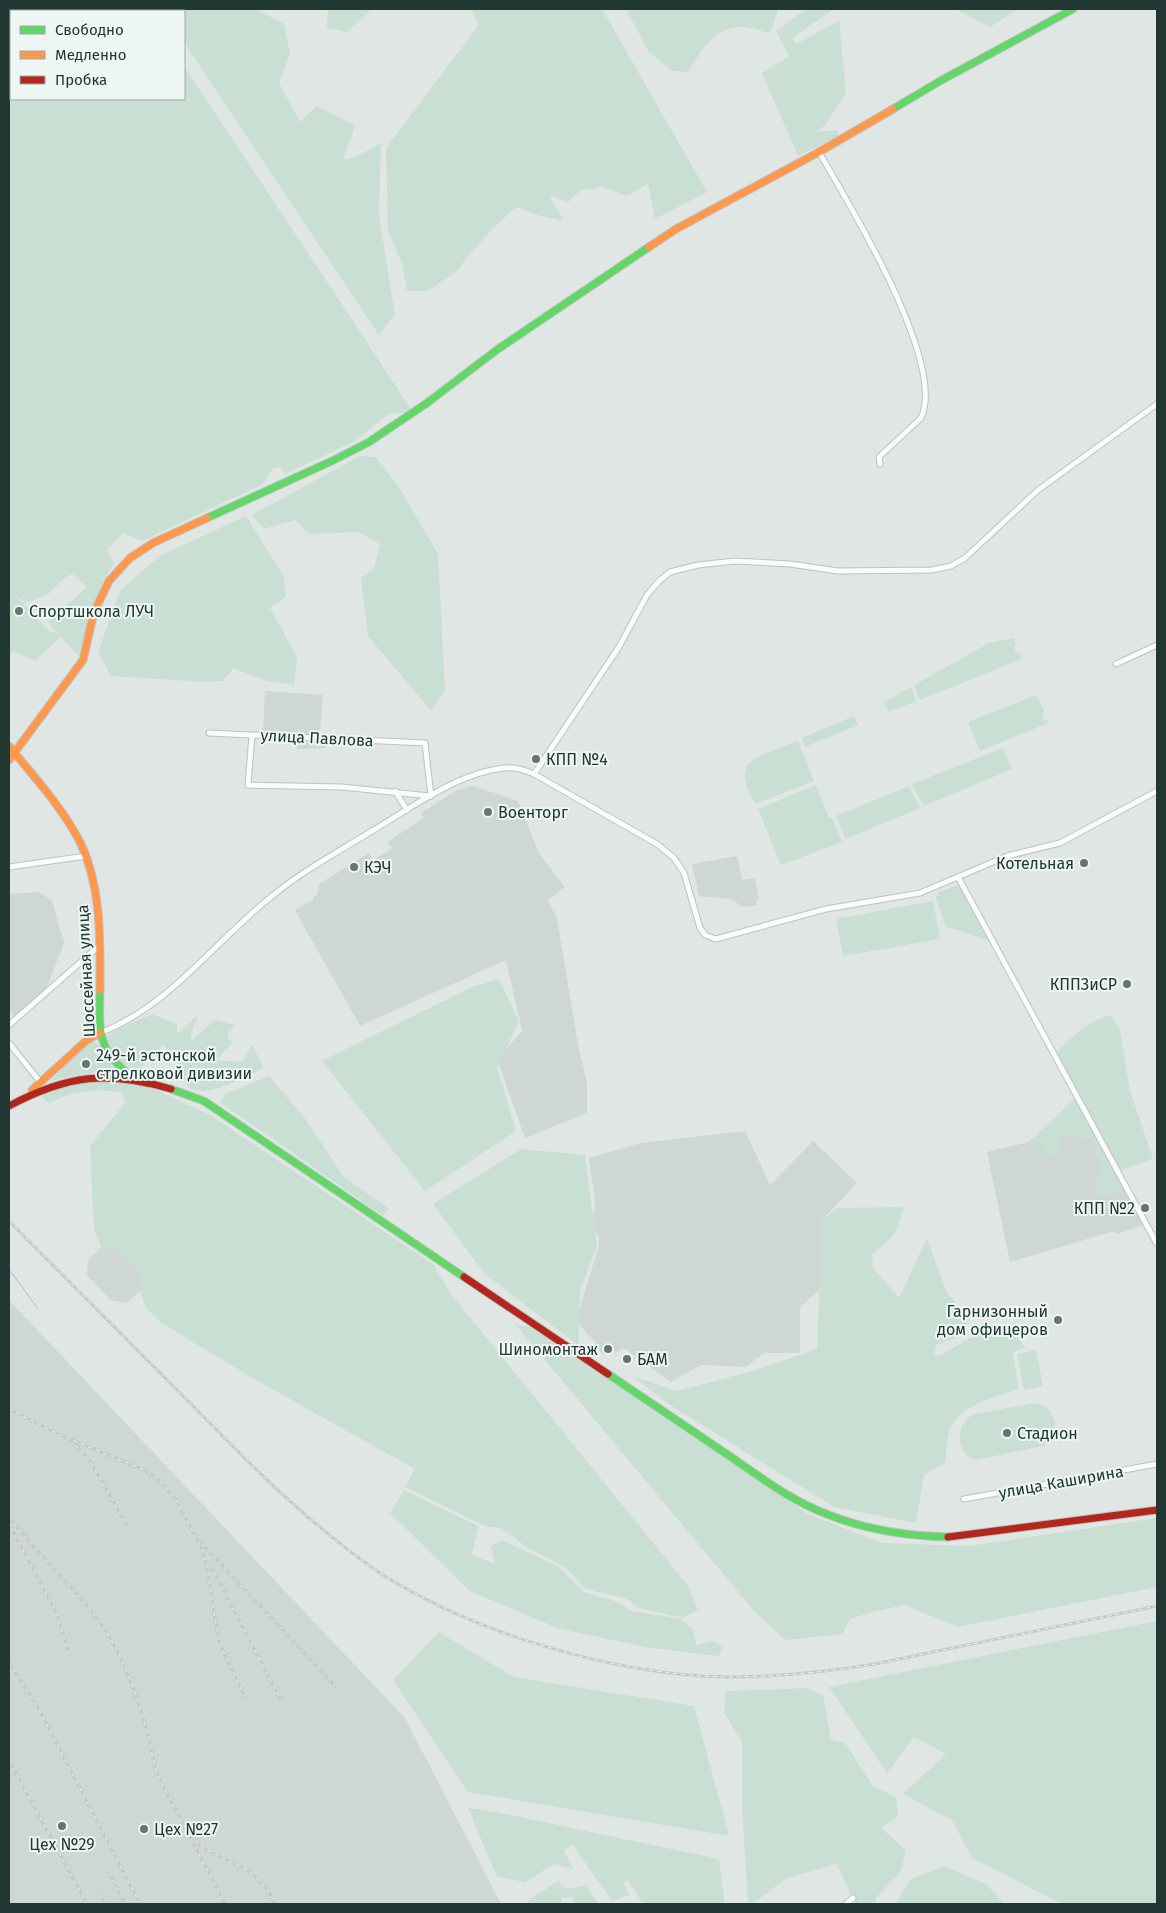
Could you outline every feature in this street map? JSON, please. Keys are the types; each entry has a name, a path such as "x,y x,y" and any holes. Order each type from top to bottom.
{"main road":[{"path":"9,760 83,660 94,612 109,581 130,558 153,543 327,464 369,442 427,402 506,343 676,229 819,152 940,81 1073,9"},
{"name":"Шоссейная улица","path":"9,746 55,803 86,856 98,904 100,1033 105,1048 112,1060 135,1079"},
{"path":"9,1106 41,1083 87,1040 100,1033"},
{"path":"27,1094 81,1078 113,1076 135,1079 186,1093 210,1105 777,1488 805,1505 836,1519 884,1530 935,1537 954,1537 1157,1510"}],"street":[{"path":"819,152 900,302 920,354 926,393 925,410 921,418 879,457 880,464"},
{"path":"534,774 619,647 647,595 670,572 698,565 735,561 790,564 838,571 932,570 951,566 965,558 1038,490 1157,404"},
{"path":"1116,664 1157,645"},
{"name":"улица Павлова","path":"209,733 425,743 430,796"},
{"path":"252,735 248,785 342,787 430,796"},
{"path":"100,1033 124,1022 165,993 270,897 299,876 430,796 470,778 495,770 516,768 534,774 657,844 674,858 684,873 700,928 705,935 716,939 826,909 920,893 1008,856 1060,843 1157,791"},
{"path":"395,792 407,810"},
{"path":"9,867 86,856"},
{"path":"958,877 1157,1244"},
{"path":"9,1024 99,946"},
{"path":"9,1043 41,1083"},
{"name":"улица Каширина","path":"964,1499 1157,1464"},
{"path":"846,1904 853,1898"}],"shaded area":[{"path":"265,691 323,695 319,743 315,743 315,746 326,746 326,748 297,749 297,746 293,746 294,733 263,731"},
{"path":"473,786 518,801 540,855 565,887 548,900 557,919 579,1050 587,1083 587,1113 525,1138 497,1059 522,1031 506,960 360,1026 295,910 314,899 313,897 318,894 319,884 369,853 373,860 392,849 387,842 424,818 421,813 457,790"},
{"path":"737,856 742,880 755,878 759,899 756,900 757,905 742,907 732,899 699,896 692,864"},
{"path":"39,892 52,901 64,943 47,987 14,1017 9,1010 9,894"},
{"path":"1075,1099 1143,1225 1116,1234 1114,1231 1010,1262 987,1152 1029,1142"},
{"path":"745,1131 770,1185 813,1141 857,1183 822,1220 821,1288 800,1307 800,1353 764,1353 746,1367 701,1365 671,1382 624,1348 616,1353 613,1349 603,1355 596,1343 576,1321 599,1245 599,1238 593,1226 595,1201 589,1158 641,1143"},
{"path":"101,1247 117,1248 141,1274 140,1291 126,1303 111,1300 87,1275 88,1260"},
{"path":"9,1300 405,1718 501,1904 9,1904"}],"green space":[{"path":"9,9 146,9 10,10 10,100 185,100 185,68 413,412 389,414 353,442 285,474 280,467 273,468 263,484 142,541 123,533 107,550 114,563 96,598 81,658 48,622 87,587 73,574 66,577 48,594 25,603 9,588"},
{"path":"256,9 284,24 290,54 279,83 300,122 317,106 355,125 343,160 356,157 381,143 379,216 395,314 379,335 185,44 185,10 162,10"},
{"path":"328,9 372,9 347,32 327,28"},
{"path":"471,9 602,9 707,192 655,219 648,184 627,196 600,186 593,190 582,189 568,202 549,195 564,221 537,215 516,207 495,226 457,271 428,291 407,291 402,263 388,231 386,148 479,25"},
{"path":"626,9 781,9 778,10 770,33 743,27 721,32 703,49 688,72 672,71 649,52"},
{"path":"807,9 834,9 792,38 796,44 839,21 846,93 825,125 817,132 838,130 838,136 798,156 762,73 789,56 776,31"},
{"path":"955,9 1018,9 990,27"},
{"path":"360,456 376,457 400,489 438,554 445,691 431,711 368,636 361,578 374,569 380,544 358,532 309,534 295,520 264,529 252,515"},
{"path":"246,516 283,575 286,597 270,608 297,657 294,685 266,681 233,668 223,681 207,682 111,676 98,652 120,591 158,557"},
{"name":"Спортшкола ЛУЧ","path":"10,589 49,631 55,632 60,637 35,661 14,651 9,654"},
{"path":"1014,638 1016,653 1019,652 1022,659 920,700 914,685 984,646 984,644"},
{"path":"911,687 916,701 889,712 884,702"},
{"path":"1034,696 1038,698 1045,713 1042,715 1044,721 1047,720 1048,723 980,751 968,722"},
{"path":"854,716 858,725 805,747 802,738"},
{"path":"798,740 814,781 755,804 747,788 745,776 747,767 752,760 761,755"},
{"path":"1003,748 1012,769 924,806 912,784"},
{"path":"816,785 829,818 832,818 842,842 781,865 758,809"},
{"path":"909,786 920,808 846,839 836,816"},
{"path":"959,885 990,942 946,927 936,898 938,892"},
{"path":"933,901 940,939 843,956 836,919"},
{"path":"499,979 519,1021 497,1068 516,1131 425,1191 322,1061 472,987"},
{"path":"152,1014 177,1024 177,1034 198,1015 191,1033 192,1040 215,1020 235,1025 227,1035 232,1043 216,1060 242,1062 252,1045 264,1068 224,1086 202,1091 193,1090 187,1085 172,1054 163,1045 137,1071 120,1062 111,1049 107,1036"},
{"path":"1111,1015 1120,1030 1130,1091 1153,1159 1120,1170 1056,1053 1088,1025"},
{"path":"90,1042 95,1042 100,1046 114,1070 50,1081"},
{"path":"269,1076 307,1121 343,1176 389,1209 383,1216 220,1102 225,1094"},
{"path":"111,1081 139,1082 210,1115 433,1264 450,1293 689,1587 698,1610 682,1618 639,1608 627,1599 586,1589 566,1568 528,1548 501,1528 485,1526 405,1487 415,1469 252,1378 162,1323 146,1308 140,1291 141,1274 117,1248 101,1247 94,1230 90,1146 125,1103 122,1092 95,1090 71,1094 48,1103 43,1097 44,1092 79,1084"},
{"path":"1075,1099 1123,1191 1101,1197 1097,1196 1094,1179 1103,1175 1092,1136 1078,1141 1076,1134 1058,1138 1061,1153 1050,1159 1043,1146 1040,1144 1035,1151 1029,1142"},
{"path":"521,1149 585,1155 597,1246 580,1290 578,1345 485,1274 433,1204"},
{"path":"904,1207 894,1234 872,1254 873,1268 899,1298 927,1238 946,1291 969,1320 959,1336 936,1345 934,1356 943,1354 970,1338 999,1330 1013,1333 1025,1347 1013,1352 1018,1389 980,1403 962,1413 951,1427 947,1440 945,1463 924,1475 916,1523 834,1507 670,1405 632,1376 677,1391 749,1372 817,1349 822,1220 837,1208"},
{"path":"515,1324 530,1327 808,1514 882,1543 969,1546 1157,1518 1157,1587 958,1627 904,1605 850,1619 842,1634 785,1640 754,1611"},
{"path":"1036,1350 1043,1386 1024,1390 1017,1354"},
{"name":"Стадион","path":"1034,1403 1048,1409 1054,1420 1053,1434 1043,1446 975,1460 968,1457 964,1452 961,1446 960,1432 962,1425 972,1415"},
{"path":"404,1490 478,1526 472,1555 495,1564 491,1546 502,1540 559,1567 584,1592 615,1601 632,1611 681,1619 693,1630 696,1645 714,1641 723,1647 718,1656 645,1647 557,1628 470,1591 390,1513"},
{"path":"1157,1621 1157,1904 1062,1904 972,1858 952,1820 903,1794 946,1754 914,1737 887,1773 829,1687"},
{"path":"439,1632 514,1677 694,1706 729,1836 468,1792 393,1680"},
{"path":"806,1688 823,1695 831,1740 845,1743 873,1786 896,1797 898,1816 881,1828 906,1850 901,1871 877,1897 875,1904 855,1904 837,1864 787,1878 752,1904 748,1904 742,1807 742,1742 724,1713 726,1691"},
{"path":"468,1808 496,1812 719,1859 725,1904 643,1904 628,1880 623,1883 630,1895 612,1901 573,1845 564,1850 573,1869 554,1864 525,1882 497,1877"},
{"path":"944,1866 986,1884 1005,1904 895,1904 911,1879"},
{"path":"558,1881 566,1889 586,1885 598,1904 574,1904 572,1897 562,1898 561,1904 529,1904 527,1901"}],"waterway":[{"path":"9,1269 38,1309"}],"railway":[{"path":"9,1221 248,1461 322,1529 378,1572 420,1596 461,1616 504,1633 549,1647 639,1669 726,1677 763,1676 820,1672 875,1664 1157,1606"},
{"path":"9,1409 60,1435 147,1471 162,1483 176,1500 201,1547 207,1567 219,1642 245,1697"},
{"path":"75,1445 89,1459 126,1524"},
{"path":"9,1517 85,1602 107,1633 125,1667 139,1704 158,1776 225,1904"},
{"path":"11,1528 57,1614 69,1654"},
{"path":"202,1544 335,1686"},
{"path":"210,1565 280,1698"},
{"path":"9,1662 38,1708 140,1904"},
{"path":"9,1761 87,1904"},
{"path":"196,1840 201,1847 249,1871 267,1889 275,1904"},
{"path":"109,1873 125,1904"},
{"path":"100,1895 105,1904"}],"traffic: fast":[{"path":"893,109 940,81 1073,9"},
{"path":"207,518 369,442 427,403 498,349 649,247"},
{"path":"100,990 101,1029 106,1049 121,1068 133,1078"},
{"path":"171,1089 204,1101 464,1277"},
{"path":"608,1374 768,1483 816,1510 858,1525 903,1534 948,1537"}],"traffic: slow":[{"path":"649,247 676,229 819,152 893,109"},
{"path":"9,760 83,660 94,612 109,581 130,558 153,543 207,518"},
{"path":"9,746 66,818 81,844 88,861 93,879 98,916 100,990"},
{"path":"32,1090 87,1040 100,1033"}],"traffic: jam":[{"path":"9,1106 50,1088 88,1079 127,1079 171,1089"},
{"path":"464,1277 608,1374"},
{"path":"948,1537 1157,1510"}],"place":[{"name":"Спортшкола ЛУЧ","path":"19,611"},
{"name":"КПП №4","path":"536,759"},
{"name":"Военторг","path":"488,812"},
{"name":"Котельная","path":"1084,863"},
{"name":"КЭЧ","path":"354,867"},
{"name":"КППЗиСР","path":"1127,984"},
{"name":"249-й эстонской стрелковой дивизии","path":"86,1064"},
{"name":"КПП №2","path":"1145,1208"},
{"name":"Гарнизонный дом офицеров","path":"1058,1320"},
{"name":"Шиномонтаж","path":"608,1349"},
{"name":"БАМ","path":"627,1359"},
{"name":"Стадион","path":"1007,1433"},
{"name":"Цех №29","path":"62,1826"},
{"name":"Цех №27","path":"144,1829"}]}
